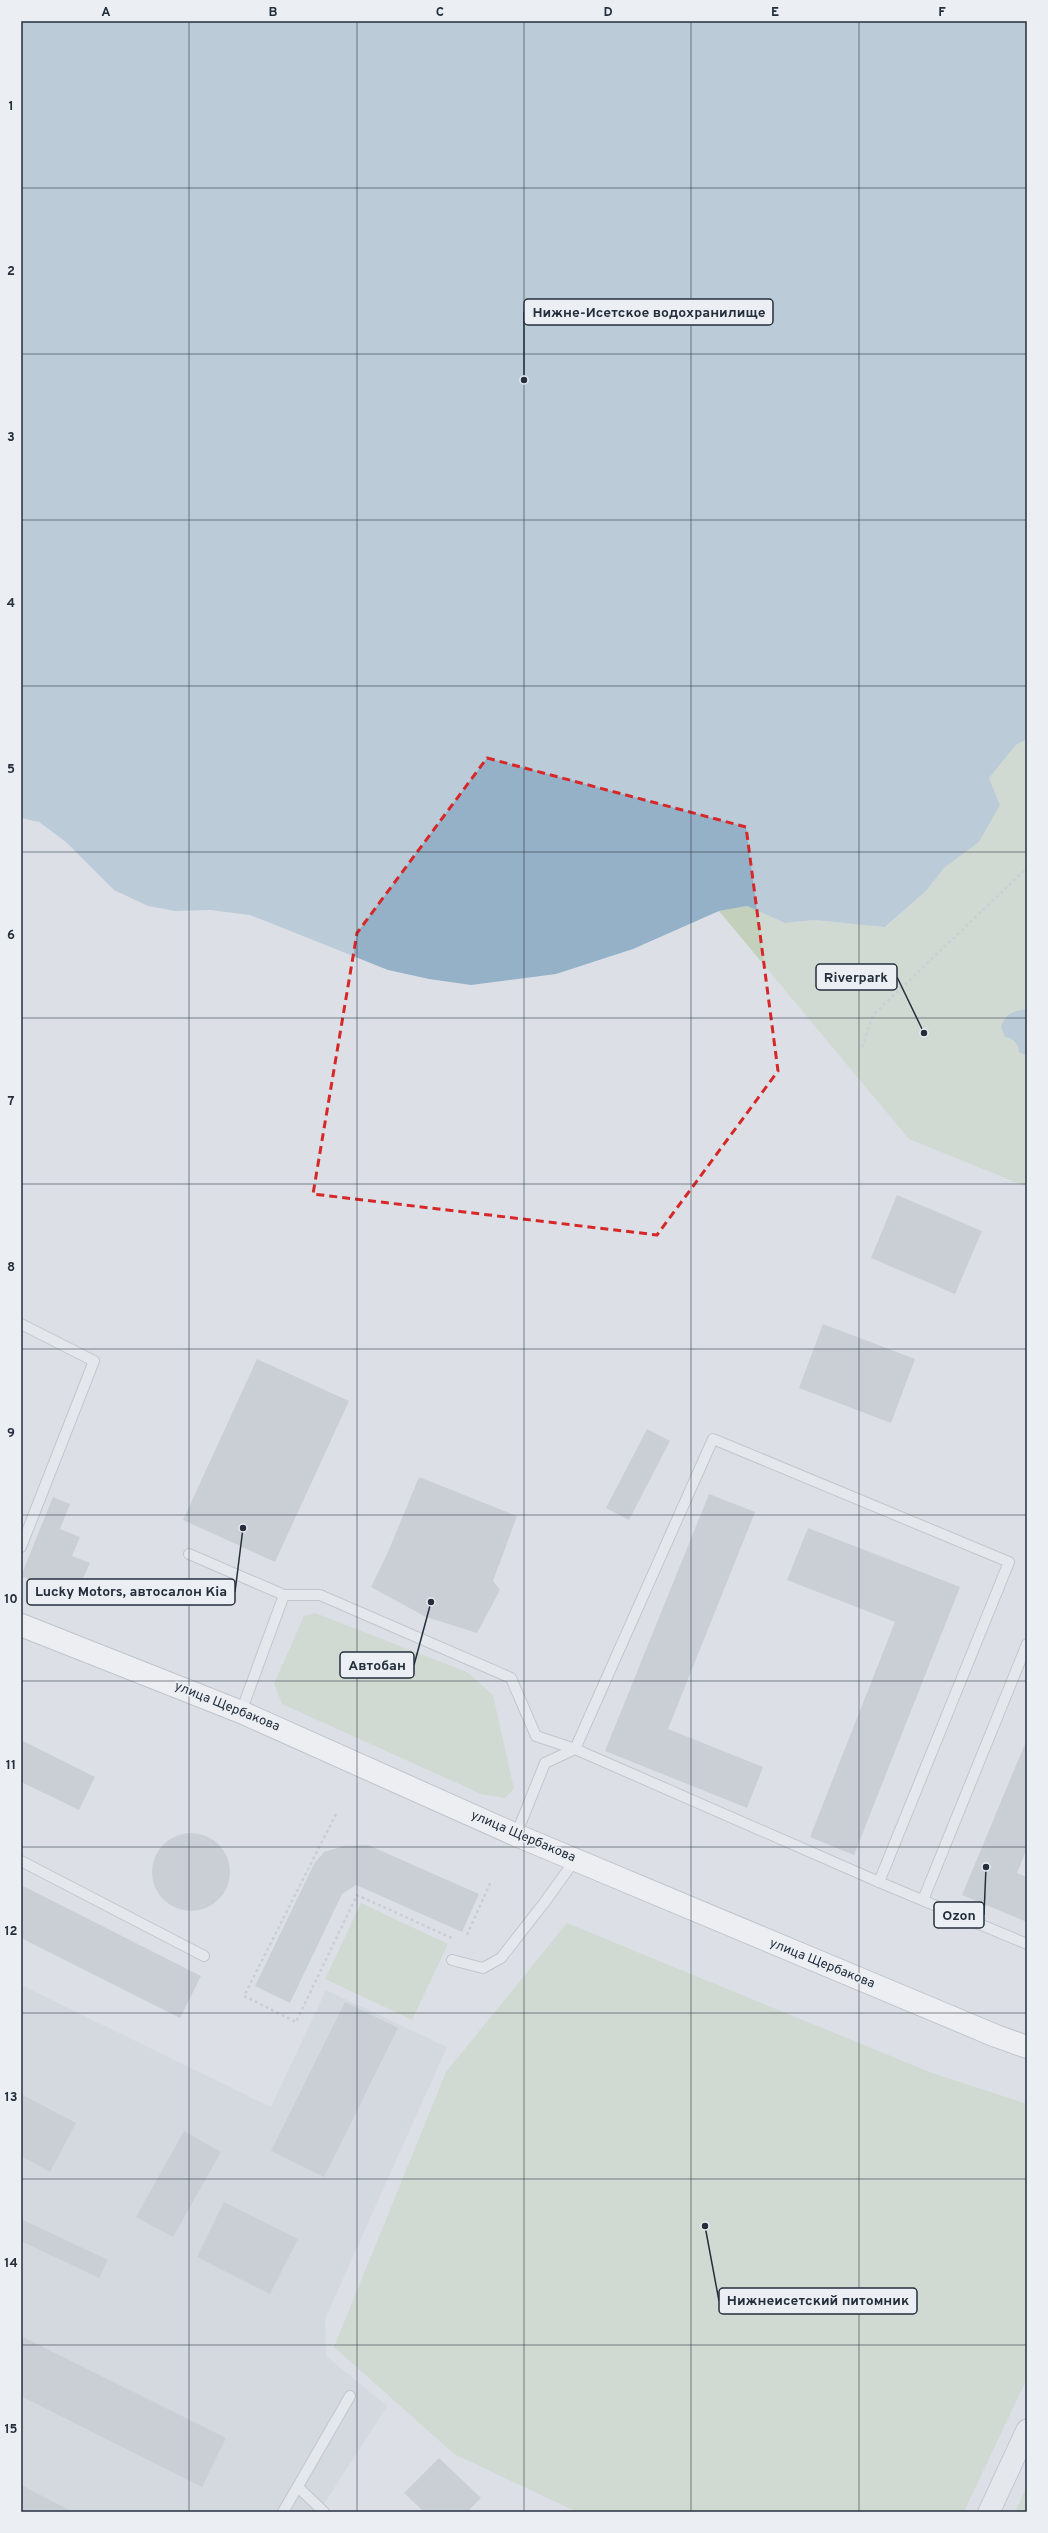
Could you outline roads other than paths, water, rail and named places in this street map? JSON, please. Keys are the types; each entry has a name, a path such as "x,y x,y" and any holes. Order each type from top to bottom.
{"main road":[{"name":"улица Щербакова","path":"21,1625 241,1712 516,1835 996,2036 1027,2047"}],"street":[{"path":"989,2512 1027,2430"}],"lane":[{"path":"21,1324 94,1360 21,1547"},
{"path":"516,1835 545,1763 575,1749 713,1439 1009,1562 879,1882"},
{"path":"189,1554 284,1595 320,1595 511,1678 536,1736 575,1749 879,1882 1027,1944"},
{"path":"241,1712 284,1595"},
{"path":"923,1900 1027,1644"},
{"path":"452,1960 483,1968 501,1958 544,1904 575,1860"},
{"path":"21,1861 204,1956"},
{"path":"284,2512 350,2396"},
{"path":"299,2488 324,2512"}],"water":[{"path":"21,21 1027,21 1027,739 1016,745 989,778 1000,805 979,842 944,868 926,891 885,927 814,920 785,923 747,906 719,911 633,949 556,974 471,985 429,979 388,970 250,915 210,910 175,911 148,906 114,890 66,842 39,822 21,818"},
{"path":"1027,1009 1027,1056 1019,1052 1017,1044 1013,1040 1005,1037 1001,1027 1008,1016 1018,1011"}],"place":[{"name":"Нижне-Исетское водохранилище","path":"524,380"},
{"name":"Riverpark","path":"924,1033"},
{"name":"Lucky Motors, автосалон Kia","path":"243,1528"},
{"name":"Автобан","path":"431,1602"},
{"name":"Ozon","path":"986,1867"},
{"name":"Нижнеисетский питомник","path":"705,2226"}]}
